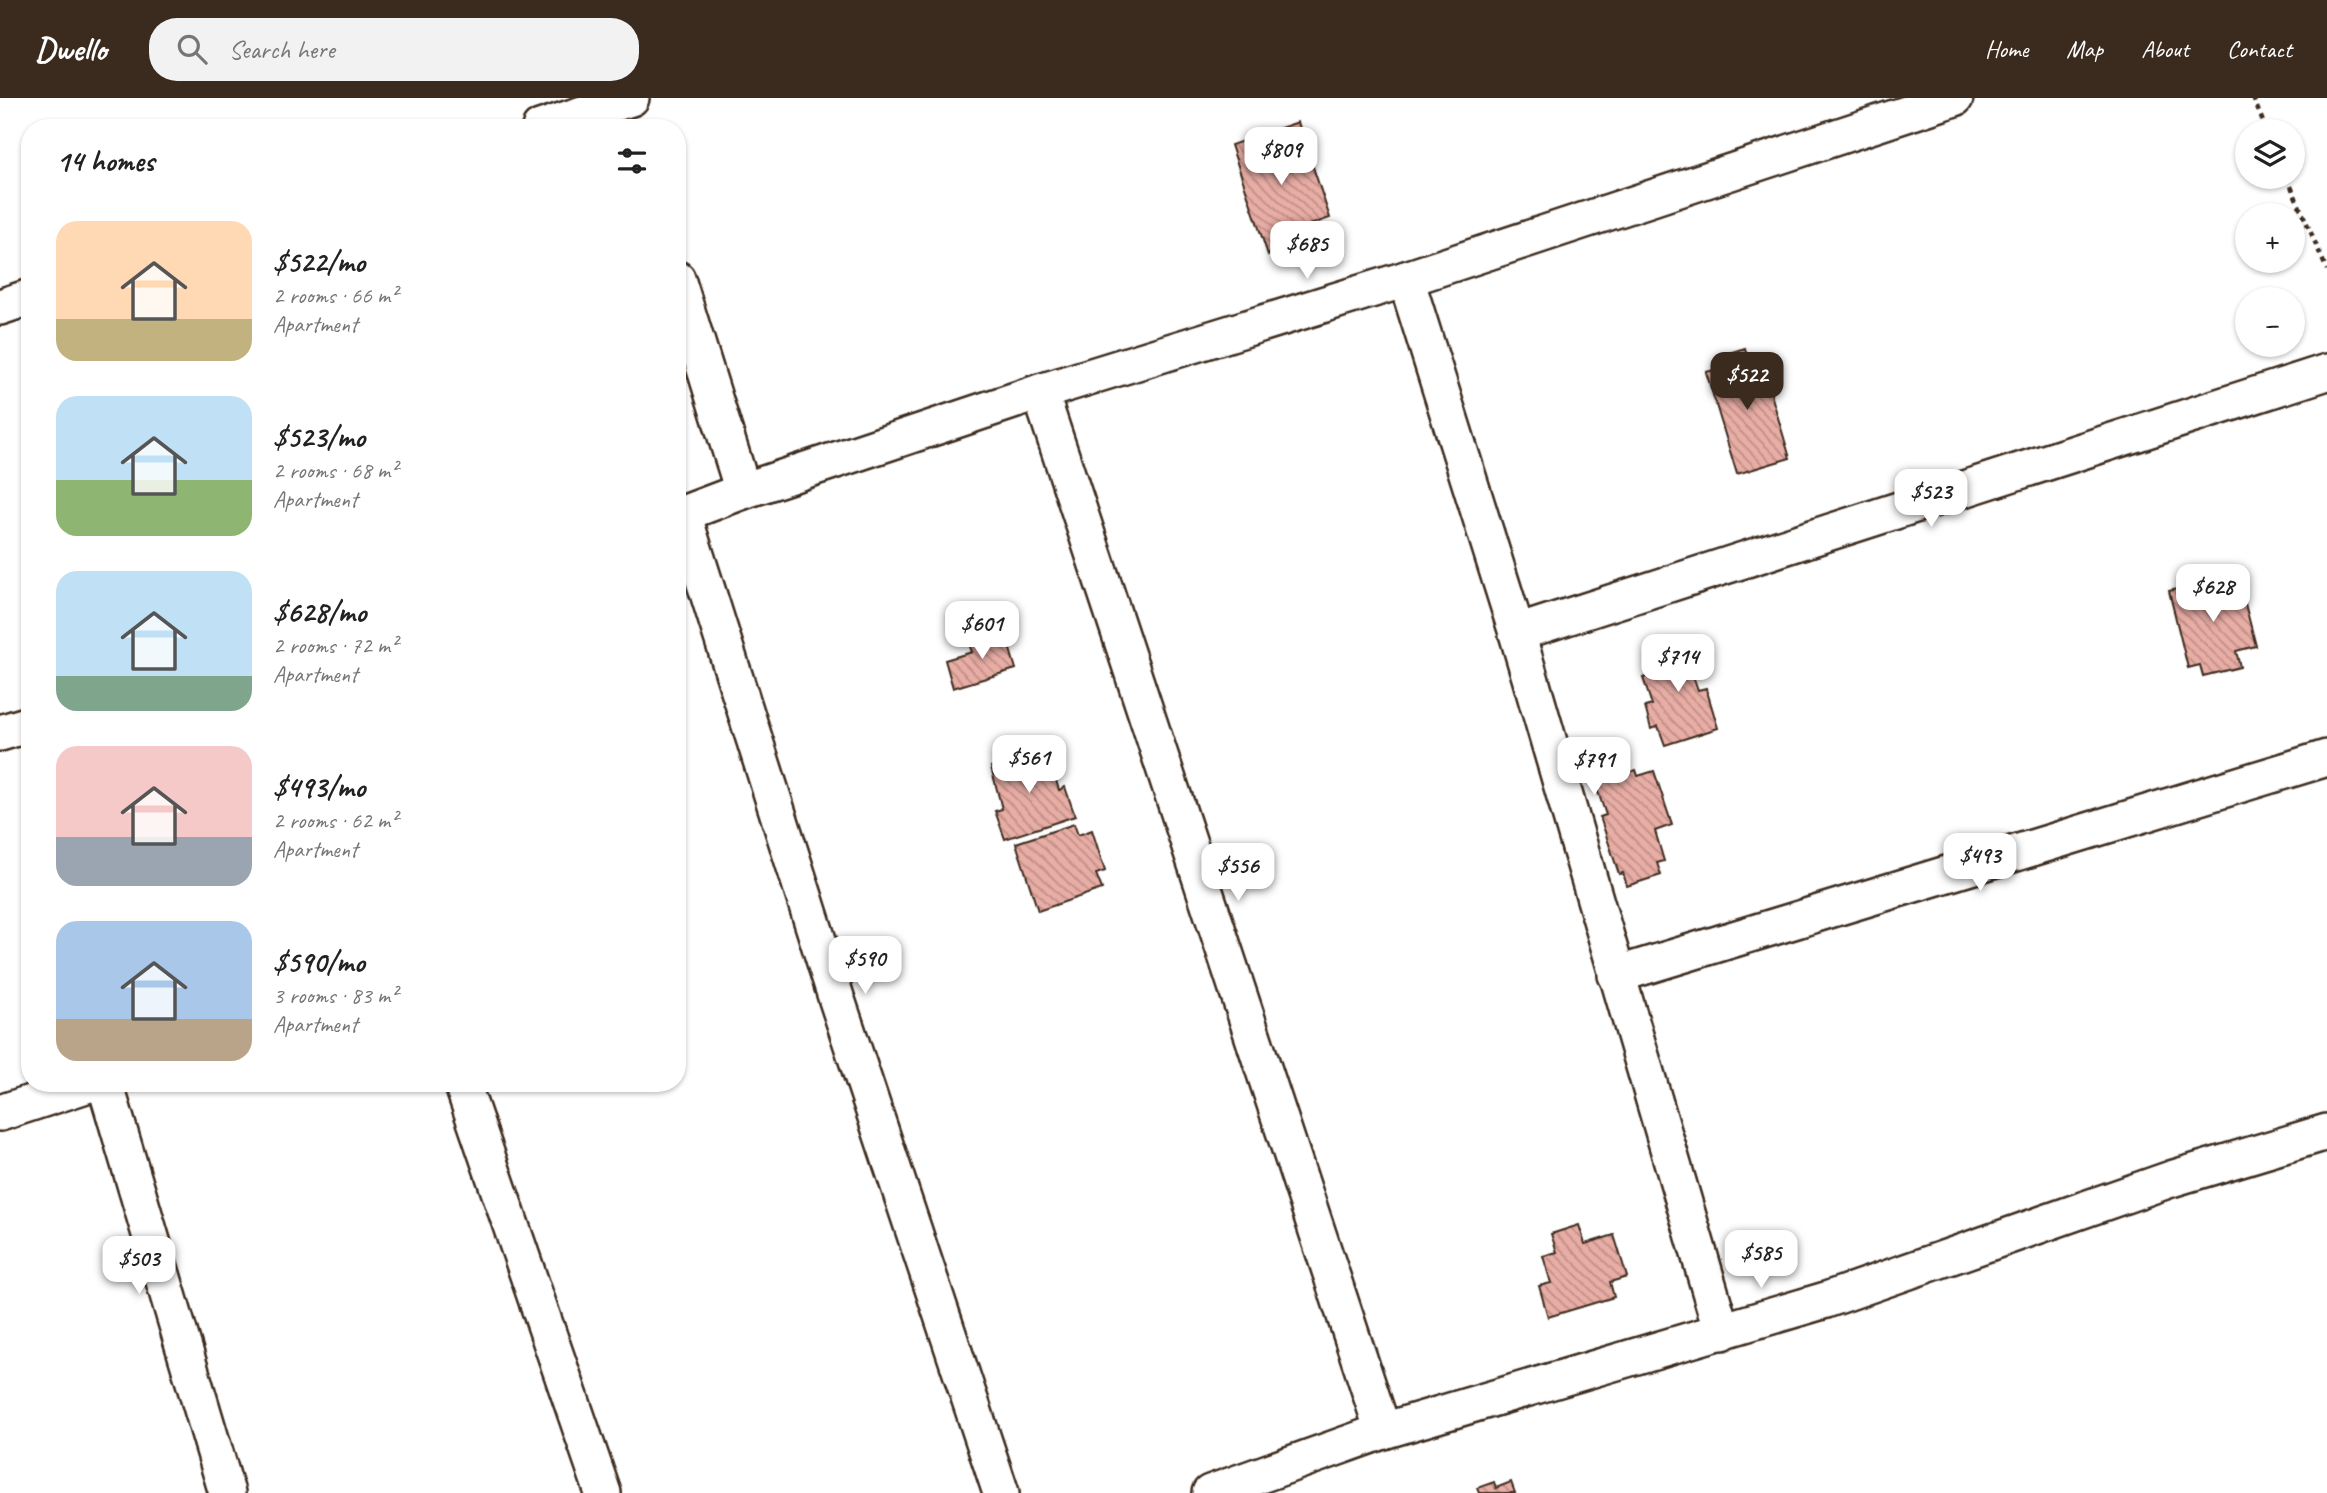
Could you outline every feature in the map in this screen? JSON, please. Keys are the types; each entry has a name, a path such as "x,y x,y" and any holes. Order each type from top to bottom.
{"street":[{"path":"686,513 743,491 1040,392 1406,279 1955,98"},
{"path":"582,119 628,109"},
{"path":"1406,279 1517,633 1723,1332"},
{"path":"0,307 21,300"},
{"path":"686,308 743,491"},
{"path":"1517,633 2327,372"},
{"path":"1040,392 1383,1431"},
{"path":"686,534 853,1049 1001,1493"},
{"path":"0,733 21,727"},
{"path":"1616,975 2327,758"},
{"path":"0,1113 64,1092"},
{"path":"108,1092 227,1493"},
{"path":"465,1092 603,1493"},
{"path":"1210,1493 1383,1431 1723,1332 1962,1254 2171,1180 2327,1132"}],"path":[{"path":"2253,98 2262,119"},
{"path":"2292,189 2327,270"}],"building":[{"path":"1298,122 1330,218 1307,226 1312,240 1268,255 1231,145"},
{"path":"1745,348 1748,360 1760,357 1790,458 1737,474 1706,372 1723,368 1719,356"},
{"path":"2237,573 2256,646 2236,651 2240,667 2203,676 2200,665 2188,668 2169,591"},
{"path":"1005,633 1016,669 953,688 945,660 972,652 969,644"},
{"path":"1678,639 1680,644 1693,640 1702,668 1691,671 1698,690 1706,688 1718,728 1665,745 1658,726 1651,729 1645,707 1652,705 1643,678 1659,673 1652,651 1662,648 1661,644"},
{"path":"1046,748 1059,790 1065,787 1075,816 1005,839 995,811 1002,809 991,767"},
{"path":"1636,770 1638,776 1654,771 1672,825 1655,831 1664,861 1657,863 1661,875 1627,886 1623,873 1619,874 1600,817 1606,815 1595,783"},
{"path":"1074,824 1078,835 1092,830 1105,871 1096,874 1102,889 1038,911 1016,843"},
{"path":"1579,1225 1585,1244 1614,1235 1627,1277 1610,1282 1614,1297 1548,1317 1539,1286 1551,1283 1543,1256 1557,1252 1551,1234"},
{"path":"1494,1482 1496,1488 1511,1482 1515,1493 1479,1493 1477,1488"}]}
